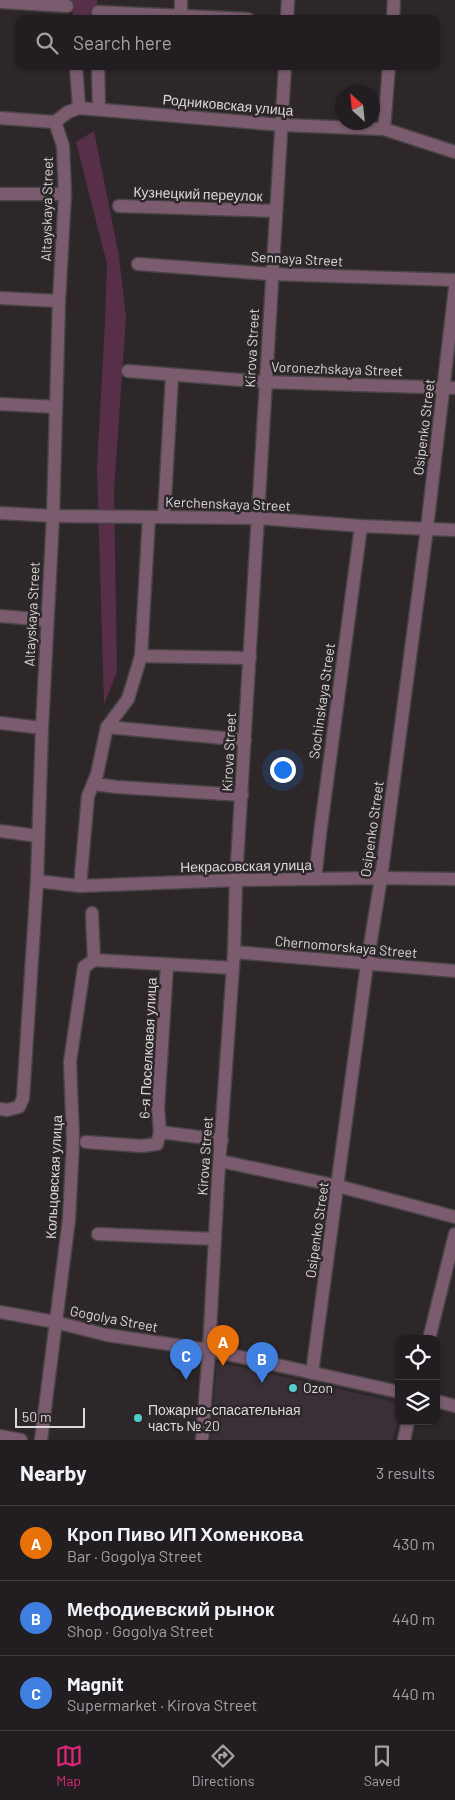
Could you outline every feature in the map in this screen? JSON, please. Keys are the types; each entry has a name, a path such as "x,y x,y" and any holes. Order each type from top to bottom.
{"street":[{"path":"180,15 181,0"},
{"path":"287,15 288,0"},
{"path":"393,15 394,0"},
{"path":"0,2 67,8"},
{"path":"98,10 166,15"},
{"path":"0,118 55,122 68,112 79,108 76,70"},
{"path":"98,70 99,109"},
{"name":"Kirova Street","path":"202,1440 234,952 236,880 271,274 285,70"},
{"path":"384,129 389,70"},
{"name":"Родниковская улица","path":"79,108 282,125 384,129 455,152"},
{"name":"Altayskaya Street","path":"0,1109 8,1110 19,1107 23,1098 37,881 42,728 53,516 59,301 65,194 64,146 55,122"},
{"path":"0,194 65,194"},
{"name":"Кузнецкий переулок","path":"119,206 276,211"},
{"name":"Sennaya Street","path":"138,264 271,274 455,280"},
{"name":"Osipenko Street","path":"312,1373 367,964 381,878 427,528 449,388 455,288"},
{"path":"0,298 59,301"},
{"name":"Voronezhskaya Street","path":"128,372 265,382 449,388"},
{"path":"164,517 172,376"},
{"path":"0,404 56,407"},
{"name":"Kerchenskaya Street","path":"0,513 53,516 258,518 361,526 455,530"},
{"path":"80,886 88,796 97,774 108,727 128,699 141,656 150,517"},
{"name":"Sochinskaya Street","path":"315,879 361,526"},
{"path":"0,616 47,620"},
{"path":"141,656 250,658"},
{"path":"0,723 42,728"},
{"path":"108,727 245,740"},
{"path":"93,784 242,795"},
{"path":"0,831 38,836"},
{"name":"Некрасовская улица","path":"37,881 80,886 236,880 455,879"},
{"path":"92,916 94,960 233,968"},
{"name":"Chernomorskaya Street","path":"234,952 455,972"},
{"name":"Кольцовская улица","path":"41,1440 69,1219 73,1140 70,1062 84,967 94,960"},
{"name":"6-я Поселковая улица","path":"160,1132 158,1108 167,965"},
{"path":"86,1142 142,1146 157,1144 160,1132 222,1140"},
{"path":"220,1161 338,1186 455,1217"},
{"path":"98,1234 215,1239"},
{"path":"430,1335 455,1234"},
{"name":"Gogolya Street","path":"0,1312 55,1322 107,1335 209,1350 395,1391"},
{"path":"440,1402 455,1406"},
{"path":"404,1440 407,1425"},
{"path":"0,1436 21,1440"}],"shaded area":[{"path":"68,0 97,0 97,15 74,15"},
{"path":"94,131 119,256 126,318 114,490 117,672 104,704 97,467 107,264 76,142"},
{"path":"217,1362 395,1402 396,1425 392,1440 211,1440"}],"place":[{"name":"Кроп Пиво ИП Хоменкова","path":"223,1366"},
{"name":"Magnit","path":"186,1380"},
{"name":"Мефодиевский рынок","path":"262,1383"},
{"name":"Ozon","path":"293,1388"},
{"name":"Пожарно-спасательная часть № 20","path":"138,1418"}]}
